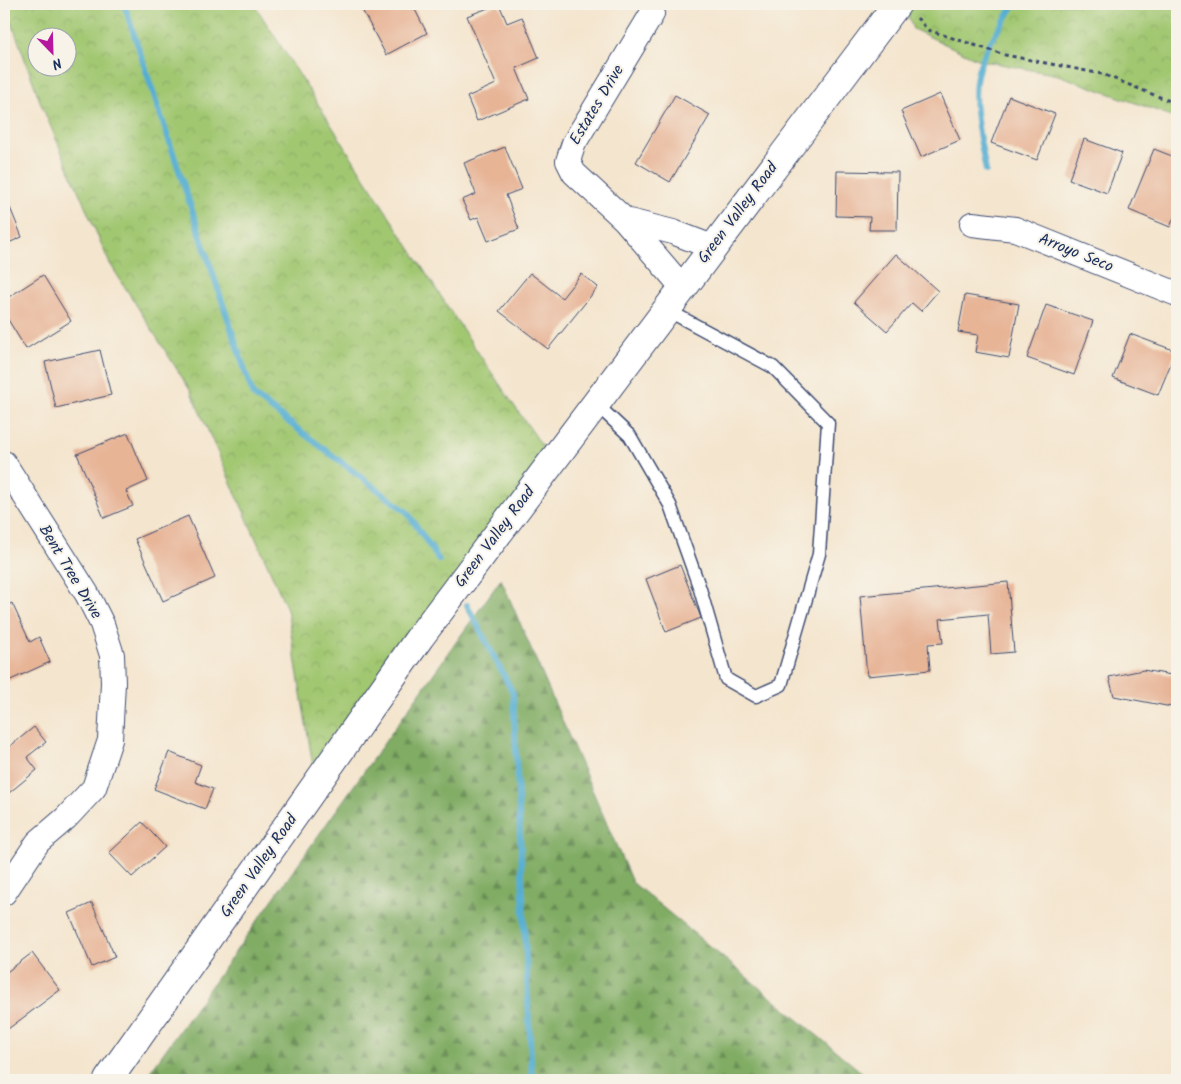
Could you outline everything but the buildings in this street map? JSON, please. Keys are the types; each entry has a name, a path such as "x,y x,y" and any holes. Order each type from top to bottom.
{"street":[{"name":"Estates Drive","path":"653,4 652,14 569,154 570,168 626,220 683,288"},
{"name":"Green Valley Road","path":"108,1080 420,637 667,310 712,247 907,10"},
{"name":"Estates Drive","path":"626,220 673,232 712,247"},
{"name":"Arroyo Seco","path":"972,224 1016,229 1177,294"},
{"name":"Bent Tree Drive","path":"4,463 87,594 102,624 112,655 113,683 110,740 94,788 66,818 38,842 4,893"}],"lane":[{"path":"596,404 630,436 670,505 700,588 726,679 756,696 781,685 819,554 828,423 773,367 667,310"}],"path":[{"path":"907,10 928,30 1005,55 1102,74 1177,104"}],"green space":[{"path":"5,4 254,4 475,349 553,461 316,784 287,609 190,390 109,262 32,78 78,78 78,28 28,28 28,68"},
{"path":"903,4 1177,4 1177,118 1058,75 979,60 913,29"},
{"path":"501,579 632,882 871,1080 144,1080"}],"waterway":[{"path":"124,4 253,395 407,512 439,560"},
{"path":"986,171 979,136 975,86 980,65 988,47 1015,4"},
{"path":"467,605 513,693 532,1080"}]}
